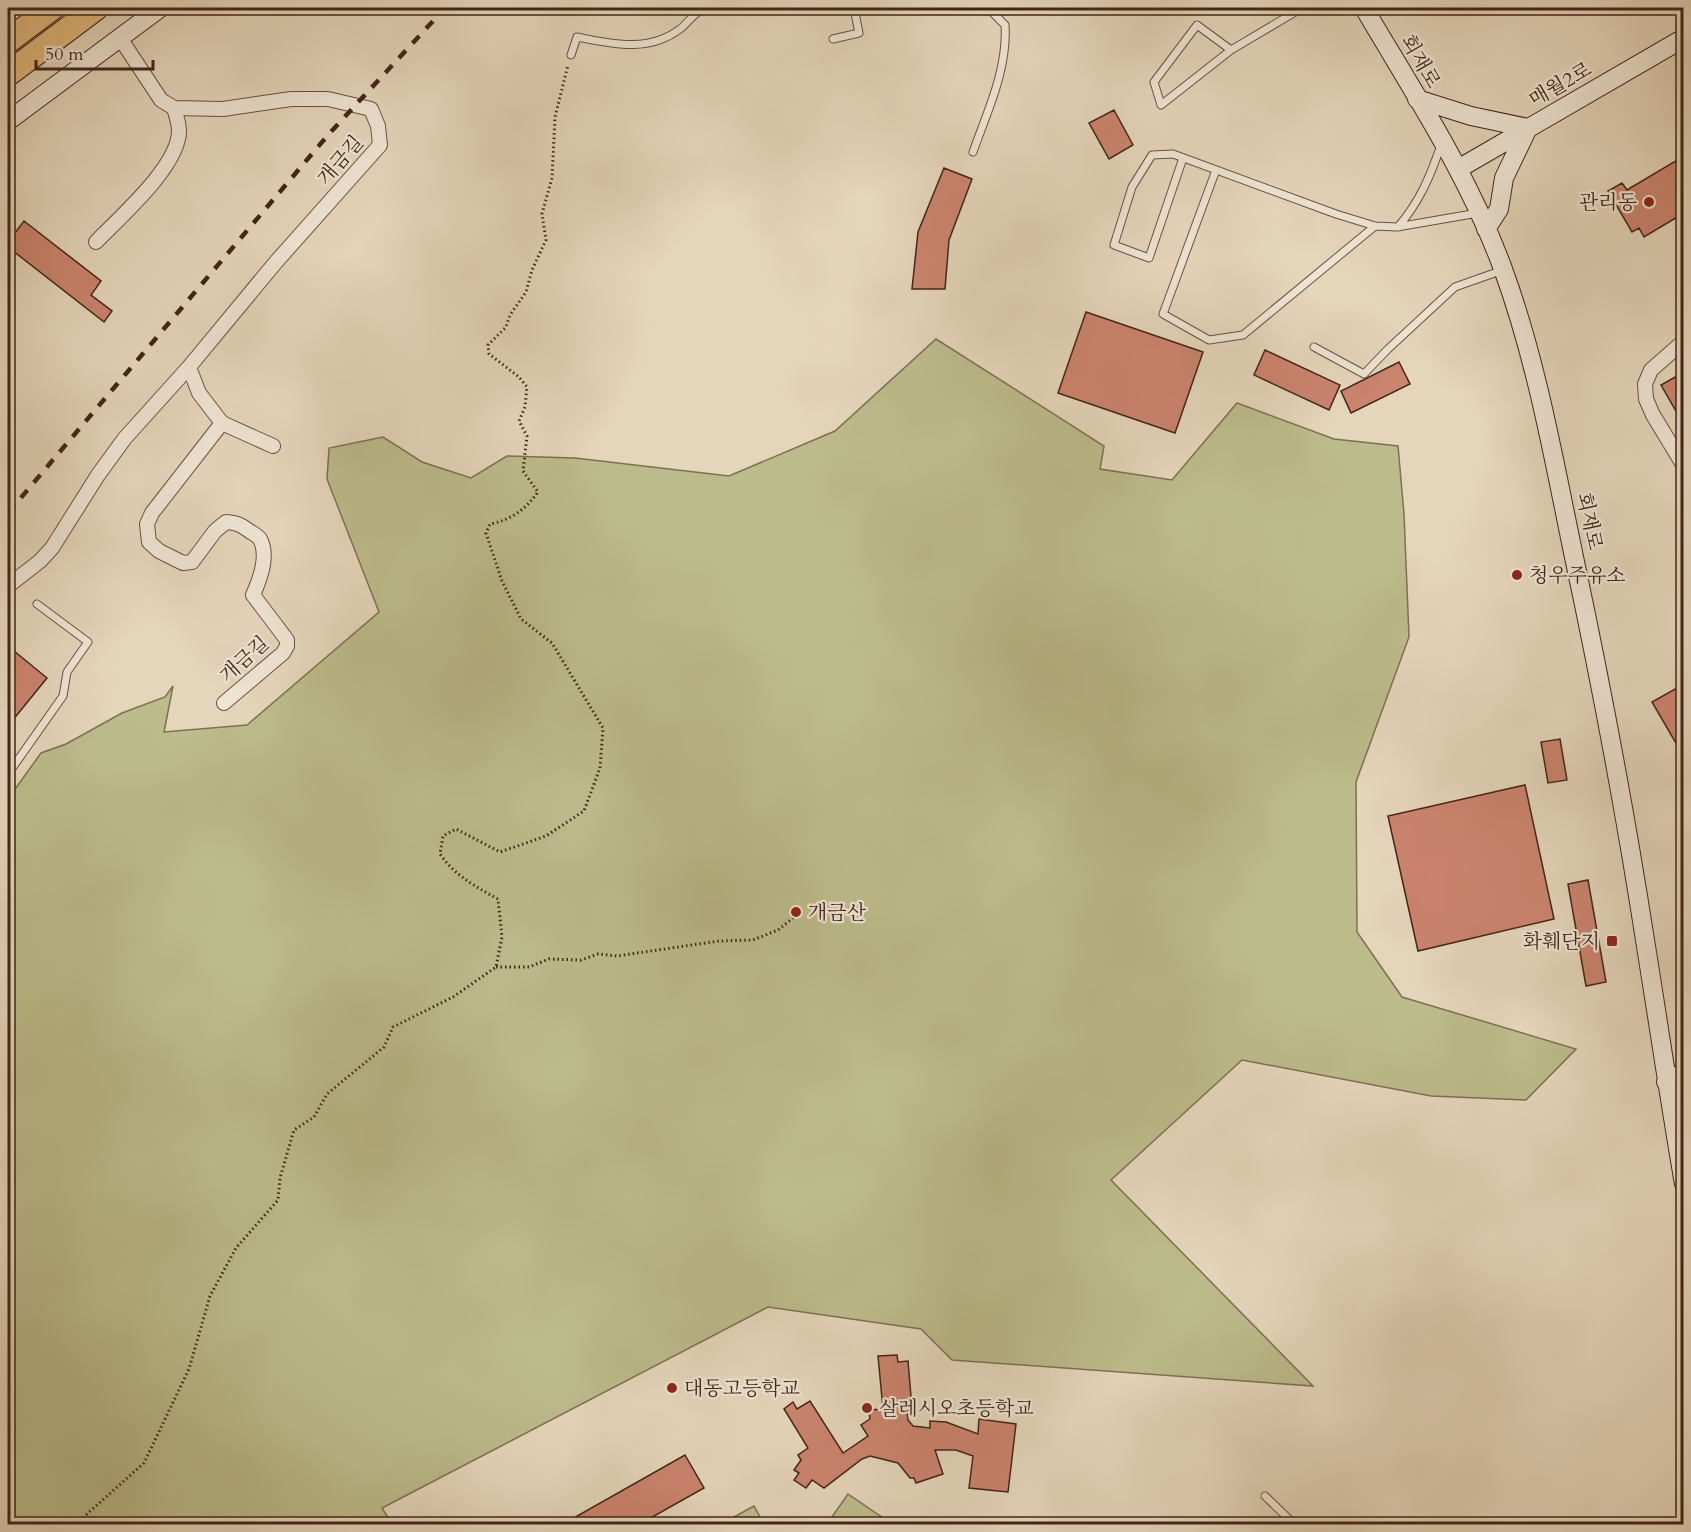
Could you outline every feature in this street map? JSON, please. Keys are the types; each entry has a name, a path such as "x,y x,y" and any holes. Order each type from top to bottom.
{"highway":[{"path":"11,38 39,8"},
{"path":"11,38 52,8"},
{"path":"8,74 96,8"},
{"path":"59,35 111,8"}],"main road":[{"path":"8,121 160,8"},
{"name":"회재로","path":"1364,8 1458,169 1483,220 1503,270 1547,424 1602,688 1645,938 1683,1184"},
{"name":"매월2로","path":"1458,169 1683,38"},
{"path":"1417,99 1470,116 1528,128 1504,178 1499,209 1483,220"},
{"path":"1666,1082 1683,1072"}],"street":[{"path":"96,242 150,186 174,152 179,130 174,108 162,100 120,38"},
{"name":"개금길","path":"8,586 40,561 52,548 98,475 125,438 380,145 378,126 370,109 328,99 291,99 223,109 174,108"},
{"path":"1683,341 1651,370 1645,384 1646,399 1653,415 1683,466"},
{"path":"189,367 199,393 222,423 273,446"},
{"name":"개금길","path":"222,423 152,513 147,524 147,534 149,542 159,551 183,563 192,562 215,531 226,522 239,523 259,537 263,551 263,564 253,596 287,640 287,646 283,653 224,703"}],"lane":[{"path":"571,55 577,37 611,43 654,44 681,28 699,10 705,8"},
{"path":"833,39 858,33 854,8"},
{"path":"973,152 997,86 1006,42 1005,26 988,8"},
{"path":"1231,50 1197,25 1154,82 1161,105 1231,50 1302,8"},
{"path":"1397,227 1412,210 1424,190 1442,142"},
{"path":"1184,158 1149,258 1114,245 1132,187 1152,155 1173,154 1375,226 1397,227 1483,220"},
{"path":"1216,170 1163,314 1209,340 1243,335 1375,226"},
{"path":"1314,347 1364,374 1455,287 1503,270"},
{"path":"8,774 63,696 67,672 88,642 38,604"},
{"path":"1265,1496 1294,1524"}],"path":[{"path":"495,967 502,937 498,899 472,884 448,865 440,854 443,836 456,829 500,852 546,836 584,811 600,768 603,728 552,643 521,619 502,581 486,533 490,524 506,521 529,505 538,492 523,471 527,436 519,421 525,407 527,387 519,377 489,354 488,345 506,327 510,315 526,292 532,270 546,240 542,214 552,178 555,117 571,55"},
{"path":"76,1524 144,1463 189,1369 210,1296 236,1248 278,1200 280,1178 294,1130 314,1117 327,1094 384,1047 393,1027 453,997 495,967 529,967 549,959 581,960 598,954 617,956 719,941 753,940 778,930 798,914"}],"shaded area":[{"path":"936,339 1104,446 1100,469 1172,480 1237,403 1334,439 1398,446 1404,514 1409,637 1356,782 1357,932 1402,997 1576,1049 1526,1100 1431,1096 1242,1060 1111,1180 1313,1386 952,1360 921,1329 768,1307 382,1508 392,1524 8,1524 8,799 41,753 66,744 122,713 165,697 173,686 164,732 247,725 379,612 327,479 329,448 383,437 422,462 471,478 507,456 575,458 729,476 835,431"},
{"path":"848,1494 892,1524 827,1524"},
{"path":"754,1506 764,1524 721,1524"}],"building":[{"path":"1114,110 1133,145 1109,159 1089,123"},
{"name":"관리동","path":"1684,156 1684,213 1644,237 1639,228 1632,232 1608,191 1622,183 1627,190"},
{"path":"944,168 972,179 949,240 945,289 912,289 918,232"},
{"path":"24,221 101,281 91,295 112,311 104,322 8,247 8,242"},
{"path":"1086,312 1203,352 1175,433 1058,393"},
{"path":"1265,350 1340,385 1329,410 1254,375"},
{"path":"1399,362 1410,384 1351,413 1341,391"},
{"path":"1684,372 1684,425 1661,385"},
{"path":"8,646 47,678 8,726"},
{"path":"1684,684 1684,757 1652,702"},
{"path":"1560,739 1567,780 1548,783 1541,742"},
{"path":"1525,785 1554,919 1418,951 1388,816"},
{"path":"1588,880 1606,982 1586,986 1568,884"},
{"name":"살레시오초등학교","path":"897,1355 898,1362 908,1361 912,1408 907,1408 908,1420 913,1426 930,1428 930,1421 946,1422 978,1434 979,1419 1016,1424 1008,1492 969,1488 973,1456 956,1450 935,1450 943,1474 916,1483 914,1478 910,1478 898,1463 870,1456 862,1459 824,1488 812,1480 806,1488 794,1480 799,1473 794,1470 801,1460 798,1455 808,1448 784,1409 793,1402 797,1409 810,1401 843,1453 868,1436 861,1425 870,1419 869,1410 883,1409 878,1356"},
{"path":"685,1455 704,1488 640,1524 563,1524"}],"railway":[{"path":"8,513 328,135 445,8"}],"place":[{"name":"관리동","path":"1649,202"},
{"name":"청우주유소","path":"1517,575"},
{"name":"개금산","path":"796,912"},
{"name":"화훼단지","path":"1612,941"},
{"name":"대동고등학교","path":"672,1388"},
{"name":"살레시오초등학교","path":"867,1408"}]}
